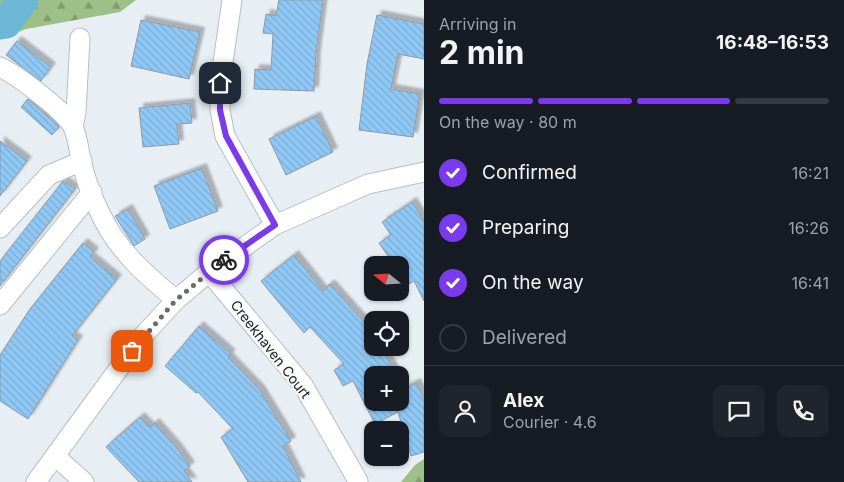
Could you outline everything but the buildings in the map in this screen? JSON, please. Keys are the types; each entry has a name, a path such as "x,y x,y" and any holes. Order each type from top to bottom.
{"street":[{"path":"232,0 220,83 220,110 226,136 275,225"},
{"path":"73,126 76,114 80,38"},
{"path":"0,67 14,74 62,114 73,126 92,192 118,246 143,272 176,300"},
{"path":"0,228 49,175 82,161"},
{"path":"36,482 141,338 176,300 209,272 275,225 368,184 424,172"},
{"path":"0,306 92,192"},
{"name":"Creekhaven Court","path":"209,272 303,386 358,481"},
{"path":"55,456 84,482"}],"green space":[{"path":"0,0 136,0 120,12 26,29 0,39"},
{"path":"424,459 424,482 401,482 415,465"}],"waterway":[{"path":"0,24 6,23 23,0"}],"way so far":[{"path":"132,351 141,338 176,300 224,260"}],"route":[{"path":"220,83 220,110 226,136 275,225 224,260"}]}
